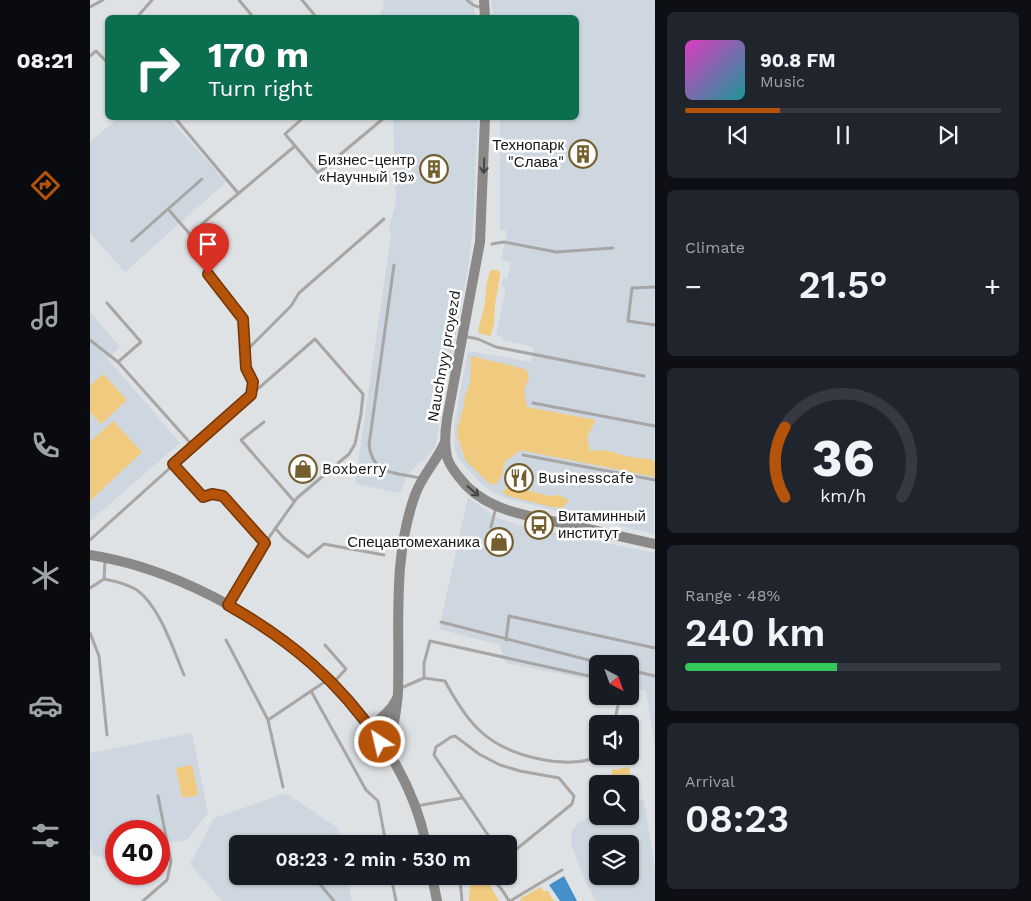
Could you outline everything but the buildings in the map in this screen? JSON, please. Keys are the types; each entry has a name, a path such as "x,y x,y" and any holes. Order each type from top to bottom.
{"street":[{"name":"Nauchnyy proyezd","path":"485,120 480,242 447,419 445,441 448,458 453,469 468,488 477,496 496,507 527,516 655,544"},
{"path":"390,757 390,742 397,714 398,571 402,543 416,494 423,479 438,458 445,441"},
{"path":"430,469 440,465 453,469"},
{"path":"90,555 165,576 194,588 228,605 283,639 331,681 370,727 390,757 414,806 423,835"},
{"path":"370,727 393,706 398,693"},
{"path":"433,885 437,901"}],"lane":[{"path":"90,7 103,0"},
{"path":"138,15 152,0"},
{"path":"240,0 252,15"},
{"path":"302,0 314,15"},
{"path":"467,0 478,7 484,3"},
{"path":"90,56 96,51 105,60"},
{"path":"176,120 238,193"},
{"path":"301,120 285,134 318,173 382,120"},
{"path":"251,395 253,382 246,368 243,319 197,259 194,248 195,240 202,224 295,146"},
{"path":"132,241 202,178"},
{"path":"168,210 195,240"},
{"path":"245,352 291,306 300,293 384,219"},
{"path":"492,244 504,242 556,252 613,248"},
{"path":"394,265 369,445 370,456 381,469 390,473 423,479"},
{"path":"655,287 632,288 628,321 655,325"},
{"path":"107,303 141,342 118,362"},
{"path":"463,336 478,339 496,347 644,376"},
{"path":"90,540 192,446 315,339 363,394 355,444 349,454 294,501 265,543 228,605"},
{"path":"90,340 118,362 192,446"},
{"path":"532,403 655,426"},
{"path":"264,422 241,440 294,501"},
{"path":"523,455 655,480"},
{"path":"173,464 203,497 212,494 223,496 265,543"},
{"path":"491,527 496,507"},
{"path":"275,528 284,538 308,557 324,544 384,555"},
{"path":"104,579 106,558"},
{"path":"90,588 104,579 122,583 137,591 152,607 168,636 184,675"},
{"path":"506,640 510,616 655,648"},
{"path":"441,622 589,660"},
{"path":"90,633 99,656 107,735"},
{"path":"226,640 268,720 284,787"},
{"path":"424,678 424,663 430,641 589,676"},
{"path":"268,720 311,691 331,681 346,669 325,645"},
{"path":"639,672 655,676"},
{"path":"398,693 413,681 424,678 445,681 458,705 479,731 493,741 531,757 567,763 589,760"},
{"path":"311,691 366,790 378,801 384,835"},
{"path":"488,835 434,755 436,747 453,736 479,754 500,765 520,771 559,778 574,796 572,804 517,849"},
{"path":"143,901 167,880 171,862 158,796"},
{"path":"414,806 462,798"},
{"path":"497,885 510,901 562,870"},
{"path":"321,885 334,901"},
{"path":"393,885 396,901"},
{"path":"461,885 462,901"}],"shaded area":[{"path":"384,0 473,0 475,15 380,15 383,9"},
{"path":"491,0 655,0 654,534 508,499 494,493 479,482 458,458 455,450 454,425 468,351 531,362 534,347 502,340 502,337 496,336 506,287 501,286 503,278 507,279 511,262 501,260 507,231 500,230 500,120 579,120 579,15 493,15"},
{"path":"116,120 171,120 226,182 125,272 90,233 90,142"},
{"path":"393,120 478,120 473,227 468,268 435,447 407,476 400,493 355,484 391,235 389,227 396,202"},
{"path":"491,270 500,272 500,276 494,324 490,336 478,333"},
{"path":"90,312 120,347 107,358 180,443 90,521"},
{"path":"471,356 526,370 529,377 524,390 527,407 596,420 587,437 590,451 604,450 630,457 651,459 655,462 655,477 520,450 506,460 501,478 496,484 490,484 466,461 457,436 465,396 470,383"},
{"path":"103,374 127,400 101,424 90,412 90,386"},
{"path":"113,421 142,452 90,501 90,442"},
{"path":"510,486 550,496 560,495 569,501 562,508 508,496 502,492"},
{"path":"468,497 494,516 518,525 655,553 655,747 646,691 639,689 639,655 589,655 589,679 506,663 499,645 439,629"},
{"path":"192,733 208,813 187,840 170,843 170,820 105,820 105,858 92,854 90,843 90,753"},
{"path":"192,765 198,795 182,798 176,768"},
{"path":"629,767 630,775 612,775 611,770"},
{"path":"286,793 338,828 339,835 229,835 229,885 349,885 352,901 222,901 190,864 214,818"},
{"path":"644,799 655,870 655,901 596,901 585,881 571,843 572,830 589,817 589,825 639,825 639,800"},
{"path":"471,885 490,885 499,901 469,901"},
{"path":"541,887 544,892 547,890 554,901 520,901 521,898"}],"water":[{"path":"564,876 577,901 560,901 549,885"}],"place":[{"name":"Технопарк \"Слава\"","path":"583,154"},
{"name":"Бизнес-центр «Научный 19»","path":"434,169"},
{"name":"Boxberry","path":"303,469"},
{"name":"Businesscafe","path":"519,478"},
{"name":"Витаминный институт","path":"539,525"},
{"name":"Спецавтомеханика","path":"499,542"}],"route":[{"path":"208,274 243,319 246,368 253,382 251,395 173,464 203,497 212,494 223,496 265,543 228,605 283,639 307,659 346,697 380,742"}]}
